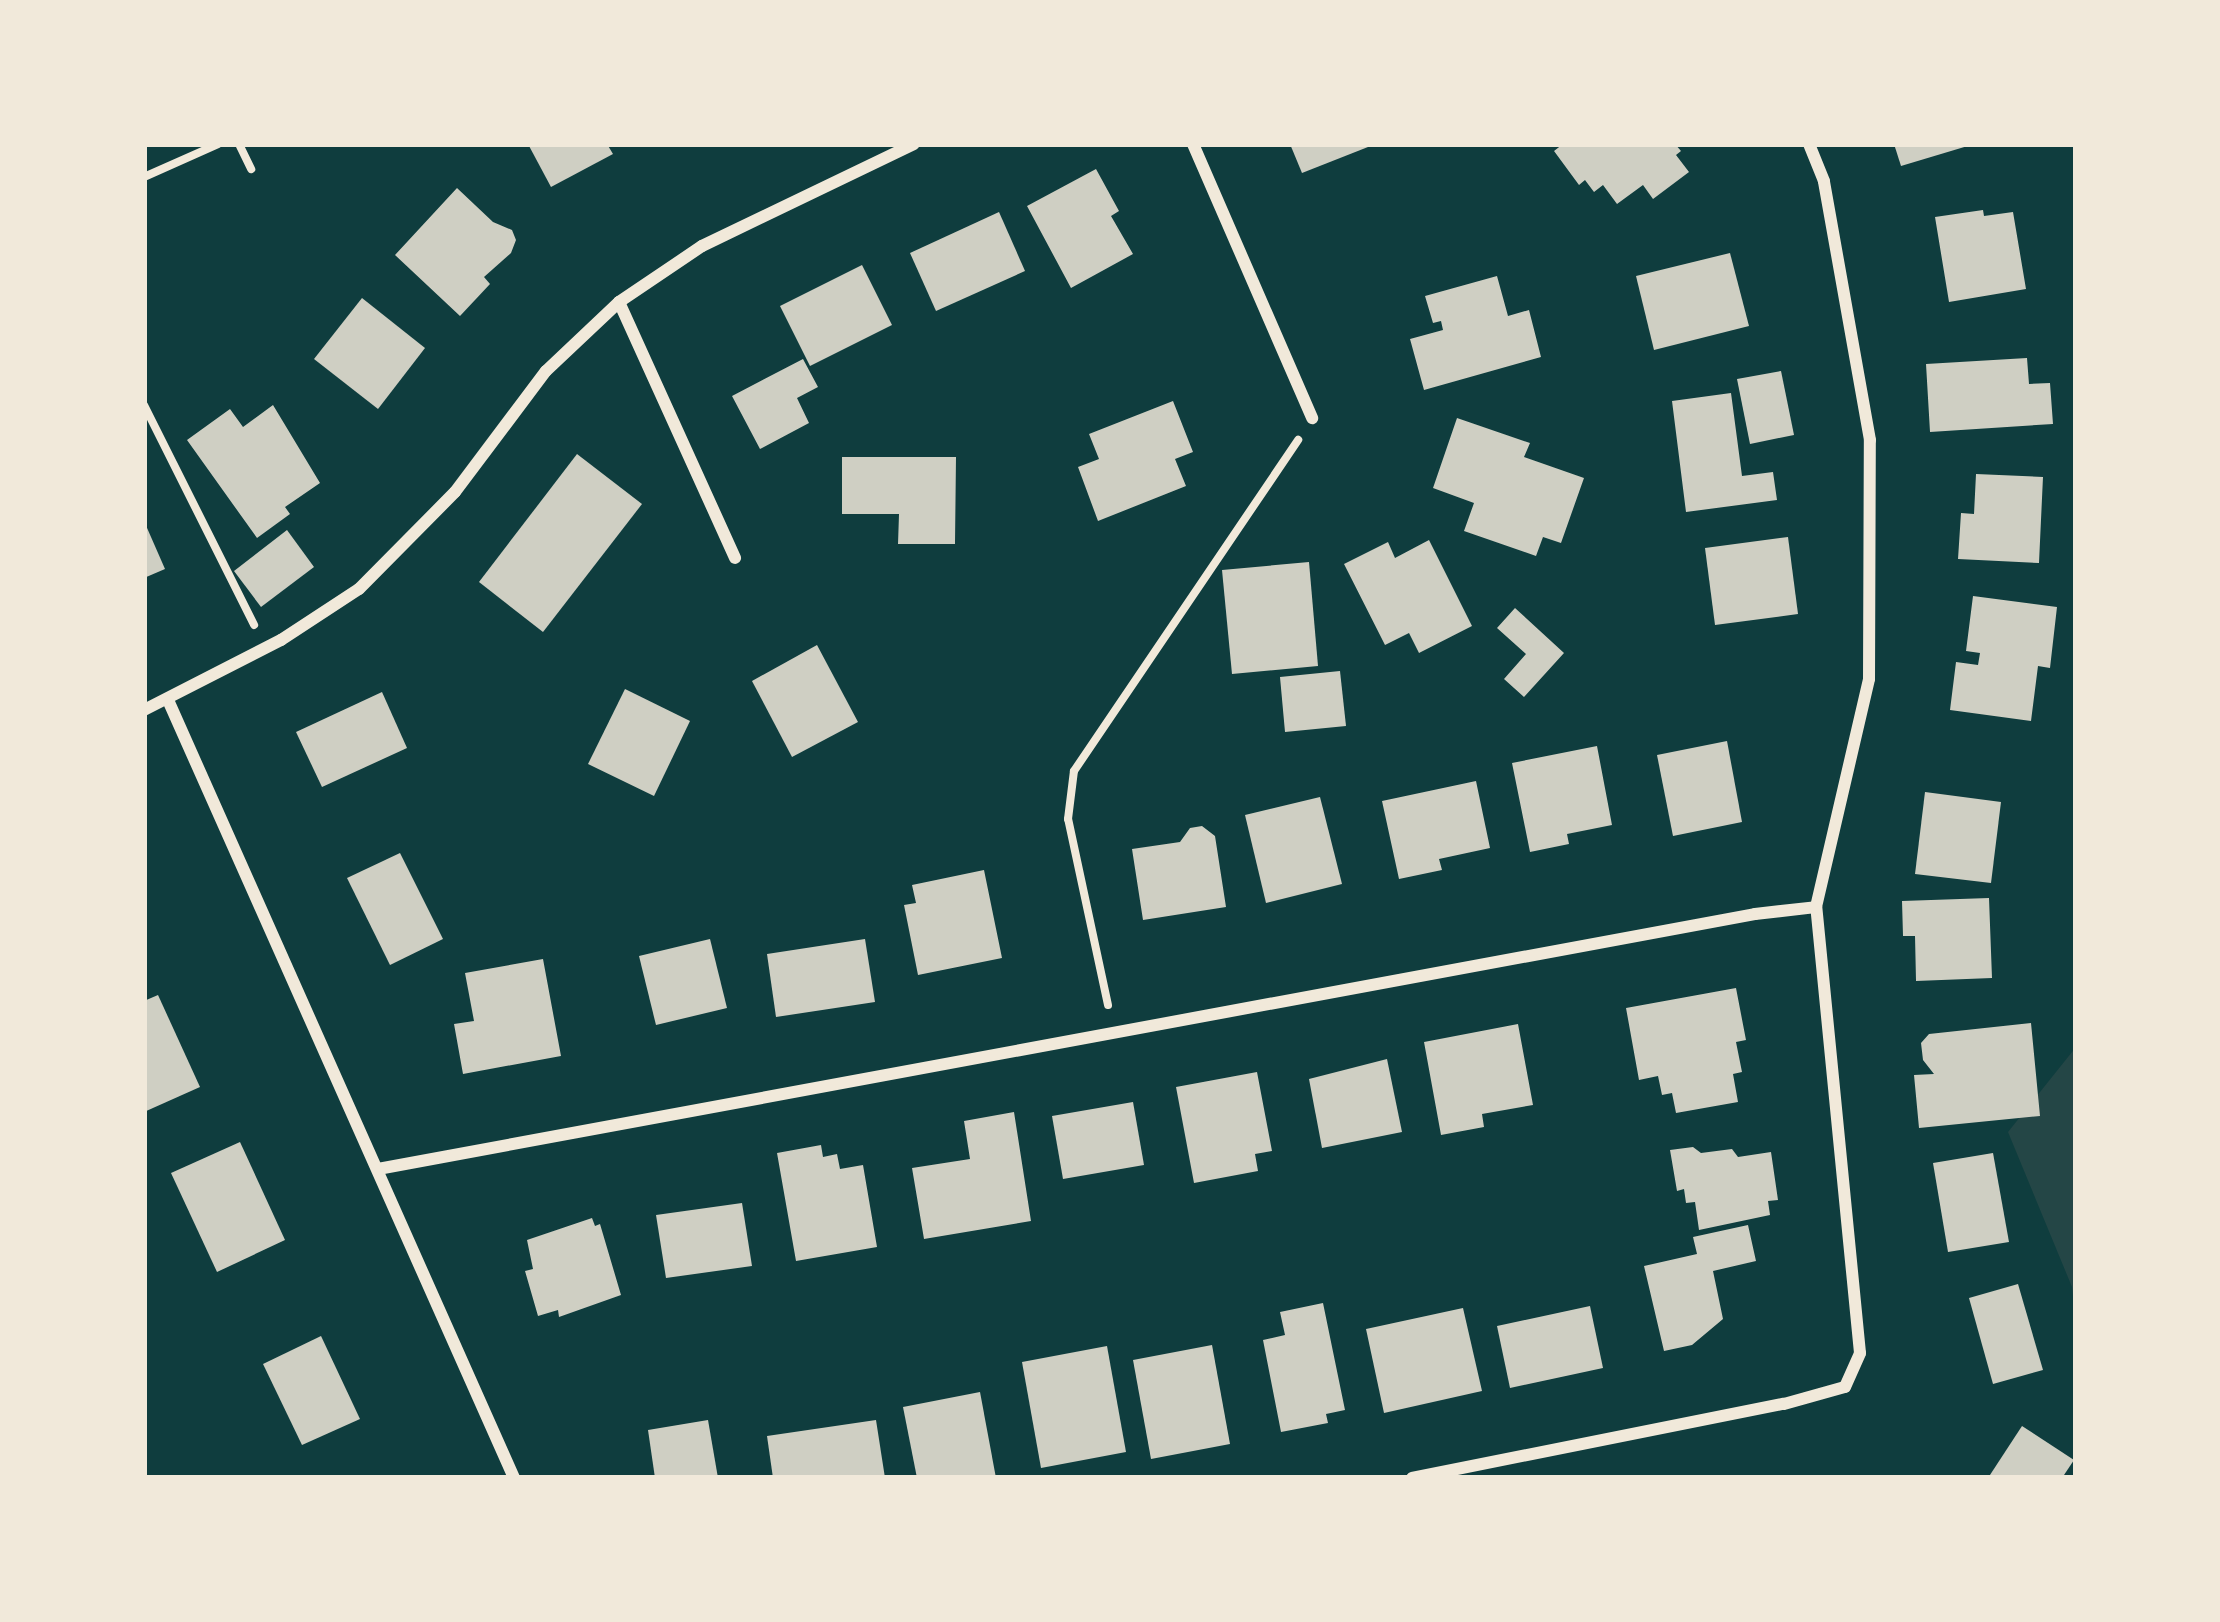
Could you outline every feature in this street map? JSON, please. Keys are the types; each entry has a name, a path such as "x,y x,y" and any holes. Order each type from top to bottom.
{"street":[{"path":"144,710 266,648 359,589 410,542 546,371 619,302 702,246 914,144"},
{"path":"1193,144 1312,418"},
{"path":"1412,1478 1784,1404 1845,1387 1860,1353 1816,907 1870,680 1870,440 1824,181 1809,144"},
{"path":"619,302 735,558"},
{"path":"168,700 514,1478"},
{"path":"378,1169 1755,914 1816,907"}],"path":[{"path":"144,177 218,144"},
{"path":"239,144 251,169"},
{"path":"144,405 266,648"},
{"path":"1114,1033 1068,819 1074,771 1312,418"}],"shaded area":[{"path":"2076,1047 2076,1325 2072,1287 2008,1132"}],"building":[{"path":"528,144 607,144 613,154 551,187"},
{"path":"1290,144 1366,144 1368,147 1302,173"},
{"path":"1563,144 1675,144 1681,151 1676,155 1689,172 1653,199 1643,185 1617,204 1603,185 1594,192 1585,180 1579,185 1554,151"},
{"path":"1894,144 1971,144 1971,145 1901,166"},
{"path":"1096,169 1119,211 1111,216 1133,254 1071,288 1027,206"},
{"path":"457,188 493,222 512,230 516,240 511,253 484,277 490,284 460,316 395,255"},
{"path":"1983,210 1984,216 2013,212 2026,289 1949,302 1935,217"},
{"path":"999,212 1025,271 936,311 910,253"},
{"path":"1730,253 1749,326 1654,350 1636,276"},
{"path":"862,265 892,325 810,366 780,306"},
{"path":"1497,276 1508,316 1529,310 1541,357 1424,390 1410,339 1443,330 1441,321 1433,323 1425,296"},
{"path":"362,298 425,348 378,409 314,359"},
{"path":"2027,358 2029,384 2050,383 2053,424 1930,432 1926,364"},
{"path":"803,359 818,387 797,398 809,423 760,449 732,396"},
{"path":"1781,371 1794,435 1750,444 1737,379"},
{"path":"1731,393 1742,476 1773,472 1777,500 1686,512 1672,401"},
{"path":"1173,401 1193,452 1175,459 1186,486 1098,521 1078,467 1099,459 1089,434"},
{"path":"273,405 320,483 285,507 290,514 257,538 187,440 230,409 243,427"},
{"path":"1457,418 1530,443 1524,457 1584,478 1561,543 1543,537 1536,556 1464,531 1474,503 1433,488"},
{"path":"577,454 642,504 543,632 479,582"},
{"path":"842,457 956,457 955,544 898,544 899,514 842,514"},
{"path":"1976,474 2043,477 2039,563 1958,559 1961,513 1974,514"},
{"path":"144,521 165,569 144,578"},
{"path":"287,530 314,567 261,607 234,571"},
{"path":"1788,537 1798,614 1715,625 1705,548"},
{"path":"1429,540 1472,626 1419,653 1409,633 1385,645 1344,564 1388,542 1395,558"},
{"path":"1309,562 1318,666 1232,674 1222,570"},
{"path":"1973,596 2057,607 2050,668 2038,666 2031,721 1950,710 1956,662 1978,665 1980,653 1966,651"},
{"path":"1515,608 1564,653 1524,697 1504,679 1526,654 1497,628"},
{"path":"817,645 858,722 792,757 752,681"},
{"path":"1340,671 1346,726 1285,732 1280,677"},
{"path":"625,689 690,721 654,796 588,764"},
{"path":"382,692 407,748 322,787 296,732"},
{"path":"1727,741 1742,822 1673,836 1657,755"},
{"path":"1597,746 1612,825 1567,834 1569,844 1530,852 1512,763"},
{"path":"1476,781 1490,848 1439,859 1442,870 1399,879 1382,801"},
{"path":"1925,792 2001,802 1991,883 1915,874"},
{"path":"1320,797 1342,884 1266,903 1245,815"},
{"path":"1202,826 1215,836 1226,907 1143,920 1132,849 1180,842 1190,828"},
{"path":"400,853 443,939 390,965 347,878"},
{"path":"984,870 1002,958 918,975 904,905 916,903 912,885"},
{"path":"1989,898 1992,978 1916,981 1915,936 1903,936 1902,901"},
{"path":"710,939 727,1008 656,1025 639,956"},
{"path":"865,939 875,1002 776,1017 767,954"},
{"path":"543,959 561,1056 463,1074 454,1024 474,1021 465,973"},
{"path":"1736,988 1746,1040 1736,1042 1742,1072 1733,1074 1738,1102 1676,1113 1672,1093 1662,1095 1658,1076 1639,1080 1626,1008"},
{"path":"158,995 200,1087 144,1112 144,1001"},
{"path":"2031,1023 2040,1116 1919,1128 1914,1075 1934,1074 1923,1060 1921,1043 1929,1034"},
{"path":"1518,1024 1533,1105 1482,1114 1484,1127 1441,1135 1424,1042"},
{"path":"1387,1059 1402,1132 1322,1148 1309,1079"},
{"path":"1257,1072 1272,1151 1255,1154 1258,1171 1194,1183 1176,1087"},
{"path":"1133,1102 1144,1165 1063,1179 1052,1116"},
{"path":"1014,1112 1031,1221 924,1239 912,1168 970,1159 964,1121"},
{"path":"240,1142 285,1240 217,1272 171,1173"},
{"path":"821,1145 823,1157 837,1154 840,1169 863,1165 877,1247 796,1261 777,1153"},
{"path":"1693,1147 1701,1153 1732,1149 1738,1157 1771,1152 1778,1200 1768,1201 1770,1215 1699,1230 1695,1202 1686,1203 1684,1189 1677,1191 1670,1150"},
{"path":"1993,1153 2009,1242 1948,1252 1933,1163"},
{"path":"742,1203 752,1266 666,1278 656,1215"},
{"path":"592,1218 595,1226 600,1224 621,1295 559,1317 558,1310 538,1316 525,1271 533,1269 527,1240"},
{"path":"1748,1225 1756,1261 1713,1271 1723,1319 1692,1345 1664,1351 1644,1266 1697,1254 1693,1237"},
{"path":"2018,1284 2043,1370 1993,1384 1969,1298"},
{"path":"1323,1303 1345,1410 1326,1414 1328,1423 1281,1432 1263,1340 1285,1335 1280,1312"},
{"path":"1590,1306 1603,1368 1510,1388 1497,1326"},
{"path":"1463,1308 1482,1391 1384,1413 1366,1329"},
{"path":"321,1336 360,1419 302,1445 263,1364"},
{"path":"1212,1345 1230,1444 1151,1459 1133,1360"},
{"path":"1107,1346 1126,1452 1041,1468 1022,1362"},
{"path":"980,1392 996,1478 917,1478 903,1407"},
{"path":"708,1420 718,1478 655,1478 648,1430"},
{"path":"876,1420 885,1478 773,1478 767,1436"},
{"path":"2022,1426 2074,1460 2062,1478 1988,1478"}]}
